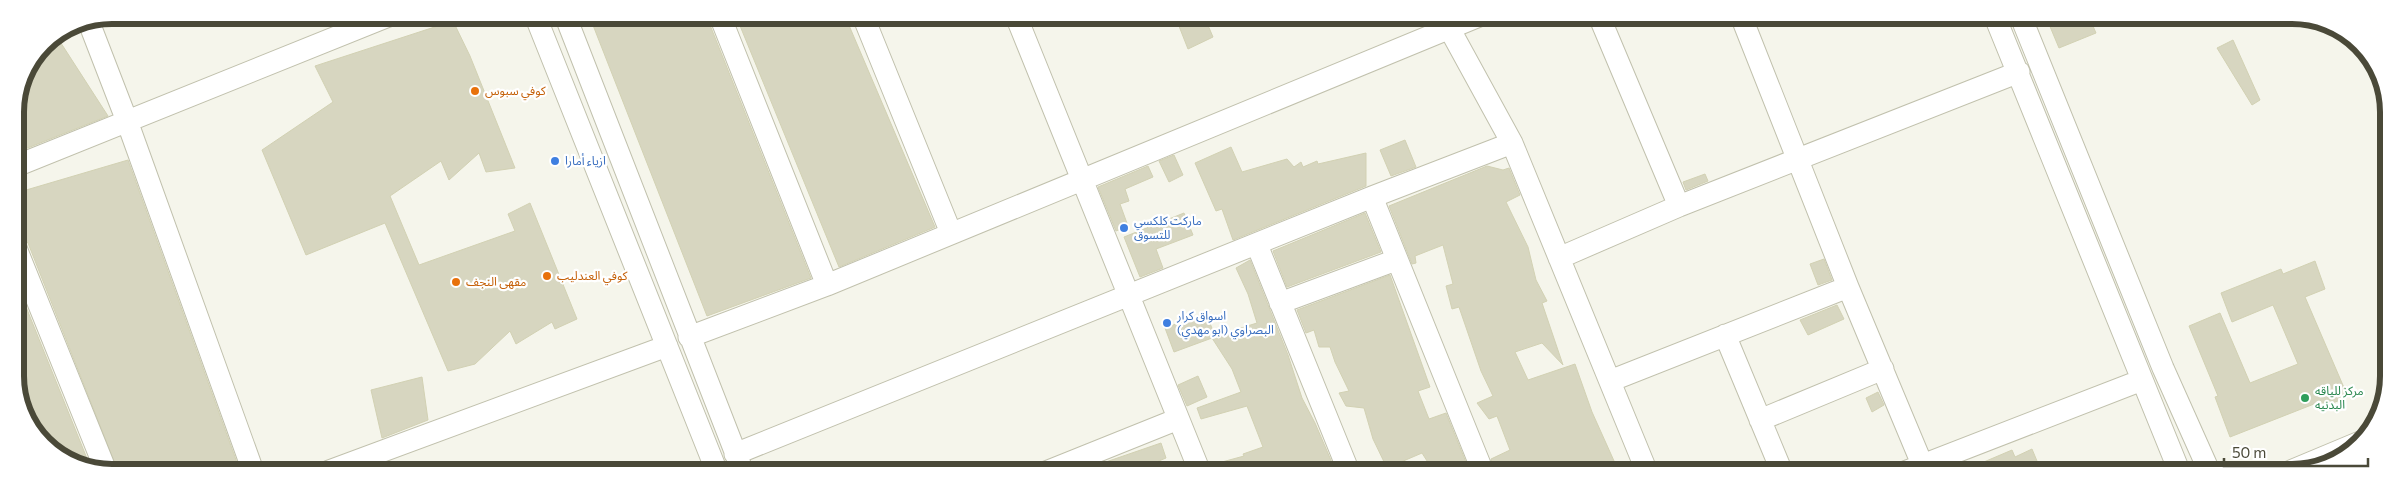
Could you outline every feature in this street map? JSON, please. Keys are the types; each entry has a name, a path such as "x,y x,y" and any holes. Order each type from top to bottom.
{"street":[{"path":"24,163 369,24"},
{"path":"538,24 714,464"},
{"path":"568,24 739,463 1128,296 1372,197 1512,143"},
{"path":"723,24 827,285"},
{"path":"866,24 951,233"},
{"path":"1019,24 1197,464"},
{"path":"689,337 827,285 1081,179 1440,24"},
{"path":"1446,24 1512,143 1644,464"},
{"path":"1602,24 1679,206"},
{"path":"1744,24 1848,287 1922,464 2142,380"},
{"path":"1998,24 2176,464"},
{"path":"2024,24 2163,368 2205,464"},
{"path":"90,26 127,121 251,464"},
{"path":"1559,258 1679,206 2019,72"},
{"path":"1372,197 1480,464"},
{"path":"1257,245 1346,464"},
{"path":"1280,303 1396,260"},
{"path":"24,268 103,463"},
{"path":"1610,381 1848,287"},
{"path":"1725,335 1779,464"},
{"path":"376,464 667,346"},
{"path":"1760,420 1883,369"},
{"path":"1067,464 1178,419"},
{"path":"2314,461 2336,452"}],"building":[{"path":"444,24 454,24 470,56 515,168 486,172 479,153 449,180 441,161 390,196 419,265 515,231 508,214 530,203 577,319 555,329 552,322 516,344 510,331 475,364 448,371 385,223 306,255 262,150 333,102 315,66"},
{"path":"593,24 710,24 811,278 707,316"},
{"path":"739,24 848,24 935,227 839,267"},
{"path":"1178,24 1207,24 1213,37 1188,49"},
{"path":"2049,24 2092,24 2096,33 2059,48"},
{"path":"2233,40 2260,100 2252,105 2217,48"},
{"path":"60,41 108,116 24,149 25,95 30,78 46,54"},
{"path":"1405,140 1416,167 1391,176 1380,150"},
{"path":"1231,147 1242,172 1287,159 1294,167 1301,162 1303,167 1317,161 1318,164 1366,153 1366,186 1233,240 1222,209 1216,211 1195,163"},
{"path":"1174,155 1183,175 1169,182 1159,161"},
{"path":"128,160 237,464 115,464 28,243 24,239 24,191"},
{"path":"1148,166 1153,177 1125,189 1129,201 1120,204 1128,226 1116,231 1098,187"},
{"path":"1487,166 1503,170 1509,168 1520,195 1506,202 1528,247 1536,280 1547,301 1542,303 1563,365 1542,343 1515,352 1528,380 1575,364 1592,412 1615,464 1493,464 1491,459 1510,450 1497,416 1489,419 1477,403 1493,396 1481,371 1459,307 1452,309 1446,286 1453,284 1443,245 1415,256 1416,263 1412,264 1389,206"},
{"path":"1705,174 1708,181 1686,190 1683,182"},
{"path":"1184,213 1193,235 1156,249 1163,268 1140,277 1124,237"},
{"path":"1365,213 1381,252 1287,287 1273,251"},
{"path":"1824,259 1832,280 1818,285 1810,264"},
{"path":"1250,260 1288,355 1302,398 1333,464 1215,464 1244,456 1243,454 1263,447 1247,406 1201,419 1197,408 1241,392 1232,369 1212,338 1174,352 1165,328 1206,313 1215,336 1257,323 1248,294 1236,268"},
{"path":"2315,261 2325,289 2305,297 2348,397 2317,409 2314,404 2230,437 2215,397 2218,396 2189,326 2220,313 2250,383 2298,364 2273,305 2232,322 2221,293 2281,269 2283,274"},
{"path":"1390,275 1430,387 1418,391 1429,419 1446,413 1467,464 1429,464 1422,453 1396,464 1385,464 1373,439 1364,408 1346,406 1339,393 1349,391 1330,347 1319,347 1314,330 1306,333 1297,310"},
{"path":"24,302 88,461 58,446 42,430 28,404 24,376"},
{"path":"1837,305 1844,319 1808,335 1800,320"},
{"path":"1198,376 1207,397 1187,406 1178,385"},
{"path":"422,377 428,420 382,438 371,390"},
{"path":"1878,392 1884,405 1872,412 1866,398"},
{"path":"1161,443 1166,458 1154,464 1100,464"},
{"path":"2032,449 2038,464 1979,464 2012,450 2015,457"}],"place":[{"name":"كوفي سبوس","path":"475,91"},
{"name":"ازياء أمارا","path":"555,161"},
{"name":"ماركت كلكسي للتسوق","path":"1124,228"},
{"name":"كوفي العندليب","path":"547,276"},
{"name":"مقهى النجف","path":"456,282"},
{"name":"اسواق كرار البصراوي (ابو مهدي)","path":"1167,323"},
{"name":"مركز للياقه البدنيه","path":"2305,398"}]}
